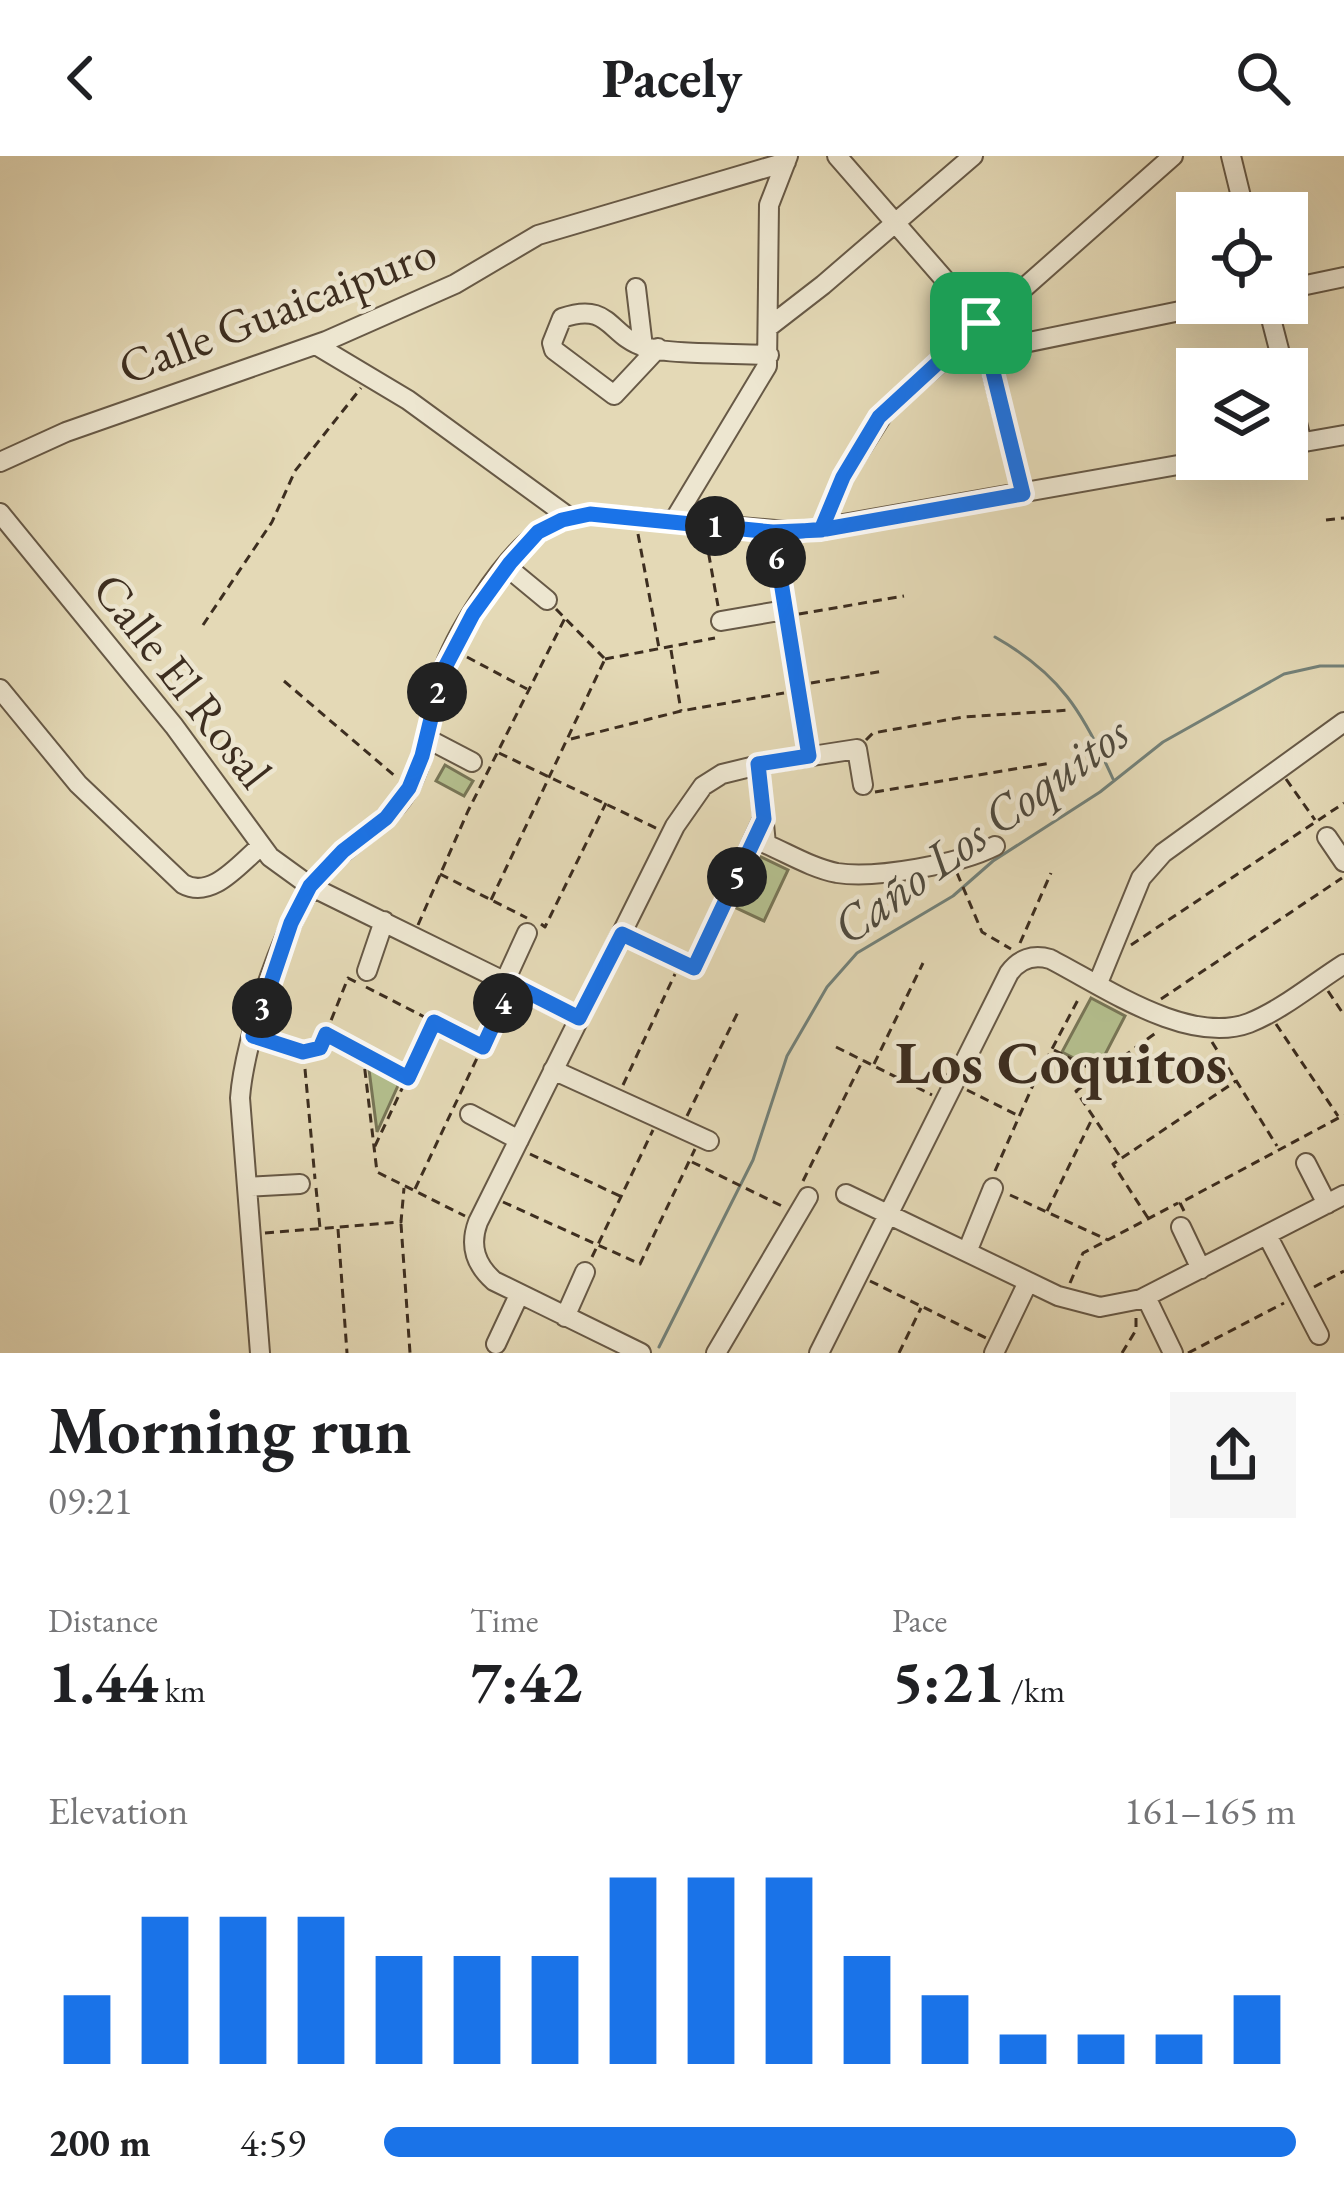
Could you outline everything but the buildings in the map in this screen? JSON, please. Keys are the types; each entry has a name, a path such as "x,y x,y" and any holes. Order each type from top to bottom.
{"street":[{"path":"837,156 973,308 990,350 1023,494"},
{"path":"770,326 973,156"},
{"path":"821,530 843,477 879,417 1173,156"},
{"path":"1231,156 1240,192"},
{"path":"674,522 763,376 769,355 769,205 788,159"},
{"name":"Calle Guaicaipuro","path":"0,462 66,432 316,344 455,284 538,235 788,159"},
{"path":"1308,285 1344,277"},
{"path":"636,288 650,347"},
{"path":"990,350 1176,312"},
{"path":"650,347 614,395 554,350 552,343 562,318 592,313 650,347 769,355"},
{"path":"316,344 570,518"},
{"path":"1308,441 1344,435"},
{"path":"260,1353 241,1084 291,923 310,886 343,851 386,818 409,788 453,649 507,567 538,532 590,514 773,532 821,530 1176,466"},
{"name":"Calle El Rosal","path":"0,513 174,726 280,867 579,1018"},
{"path":"773,532 809,756"},
{"path":"507,567 547,600"},
{"path":"721,621 785,613"},
{"path":"0,689 78,784 183,884 196,890 209,888 261,846"},
{"path":"1094,981 1141,878 1163,853 1344,722"},
{"path":"426,738 472,762"},
{"path":"641,1353 494,1281 479,1264 473,1243 478,1222 670,835 703,786 722,774 758,764 857,749 864,789"},
{"path":"758,764 766,844 821,869 848,874 956,859 995,845"},
{"path":"622,934 694,968 764,819"},
{"path":"1321,829 1344,862"},
{"path":"367,970 384,921"},
{"path":"508,983 527,933"},
{"path":"819,1353 948,1092 1019,962 1043,957 1173,1021 1210,1029 1234,1028 1268,1012 1344,964"},
{"path":"253,1036 303,1052"},
{"path":"553,1070 710,1141"},
{"path":"470,1114 517,1143"},
{"path":"846,1194 1028,1282 1100,1307 1139,1300 1335,1200 1306,1163"},
{"path":"247,1187 300,1184"},
{"path":"967,1252 993,1188"},
{"path":"716,1353 807,1200"},
{"path":"1181,1227 1201,1268"},
{"path":"1267,1235 1319,1335"},
{"path":"565,1317 585,1272"},
{"path":"996,1349 1028,1282"},
{"path":"496,1344 519,1294"},
{"path":"1139,1300 1173,1353"}],"path":[{"path":"203,625 272,522 295,471 370,377"},
{"path":"635,518 660,650"},
{"path":"1326,520 1344,518"},
{"path":"605,659 715,640 712,622 721,621 704,525"},
{"path":"785,613 904,596"},
{"path":"547,600 605,659"},
{"path":"414,935 497,752 565,618"},
{"path":"670,648 681,711"},
{"path":"453,649 528,690"},
{"path":"490,900 605,659"},
{"path":"567,740 681,711 884,670"},
{"path":"284,681 409,788"},
{"path":"857,749 873,734 934,722 1070,710"},
{"path":"497,752 670,835"},
{"path":"864,789 1051,763"},
{"path":"1278,769 1321,829"},
{"path":"440,874 545,927 606,803"},
{"path":"1114,945 1126,948 1321,829 1344,803"},
{"path":"961,884 982,932 1016,952 1051,873"},
{"path":"1148,1008 1344,877"},
{"path":"617,1099 681,962"},
{"path":"874,1065 923,963"},
{"path":"320,1228 303,1052 320,1048 348,978 483,1047"},
{"path":"1320,980 1344,1015"},
{"path":"1094,981 1052,1049 988,1186 1108,1240"},
{"path":"414,1191 508,983"},
{"path":"681,1128 739,1010"},
{"path":"1064,1298 1083,1253 1342,1116 1268,1012"},
{"path":"1122,1158 1076,1091 1173,1021"},
{"path":"374,1148 434,1022"},
{"path":"1210,1029 1211,1041 1279,1149"},
{"path":"326,1034 408,1078"},
{"path":"836,1047 1019,1116"},
{"path":"1052,1049 1100,1074"},
{"path":"363,1054 377,1172 478,1222"},
{"path":"491,1196 640,1264 690,1161 749,1190 807,1200 802,1184 863,1060"},
{"path":"1148,1218 1113,1164 1236,1081"},
{"path":"1047,1212 1094,1115"},
{"path":"585,1272 659,1118"},
{"path":"517,1143 621,1197"},
{"path":"404,1186 401,1222 410,1353"},
{"path":"1180,1203 1190,1222 1181,1227"},
{"path":"251,1234 401,1222"},
{"path":"338,1227 347,1353"},
{"path":"1188,1353 1344,1271"},
{"path":"857,1275 996,1349"},
{"path":"1122,1353 1136,1330 1139,1300"},
{"path":"899,1353 922,1306"}],"green space":[{"path":"445,765 473,781 464,796 436,781"},
{"path":"755,854 788,870 764,921 730,905"},
{"path":"1091,998 1125,1016 1097,1070 1062,1052"},
{"path":"368,1062 401,1079 377,1132 377,1131"}],"waterway":[{"path":"995,637 1037,665 1067,697 1113,779"},
{"name":"Caño Los Coquitos","path":"659,1347 753,1160 787,1056 827,987 857,953 953,896 993,861 1100,792 1163,742 1284,674 1344,666"}],"district":[{"name":"Los Coquitos","path":"1061,1062"}],"route":[{"path":"981,323 879,417 843,477 821,530 798,532 773,532 590,514 538,532 510,563 458,638 442,673 422,756 409,788 386,818 324,869 299,905 253,1036 303,1052 320,1048 326,1034 408,1078 434,1022 483,1047 512,984 579,1018 622,934 694,968 764,819 758,764 809,756 773,532 821,530 1023,494 981,323"}]}
